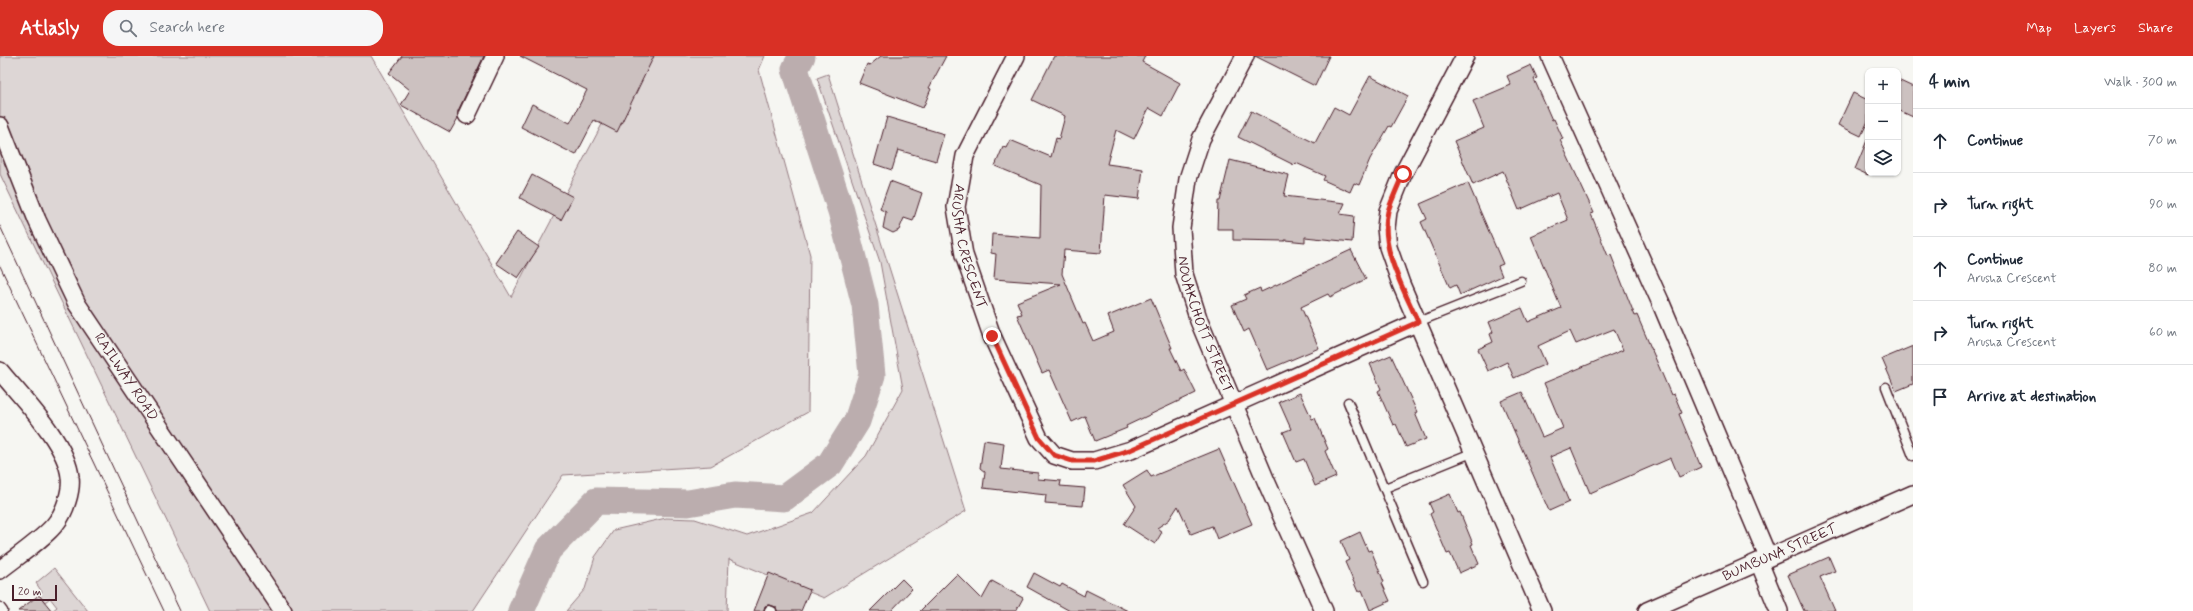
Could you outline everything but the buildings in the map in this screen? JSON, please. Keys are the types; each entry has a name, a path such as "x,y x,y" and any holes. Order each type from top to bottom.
{"street":[{"path":"467,115 495,56"},
{"name":"ARUSHA CRESCENT","path":"1016,56 966,156 956,208 964,256 992,336 1039,438 1054,455 1072,461 1094,461 1130,450 1418,322"},
{"name":"NOUAKCHOTT STREET","path":"1245,56 1201,139 1188,179 1181,228 1184,274 1199,321 1324,611"},
{"path":"1465,56 1403,174 1388,211 1386,228 1388,247 1418,322 1542,611"},
{"path":"1550,56 1660,301 1763,560 1779,611"},
{"name":"RAILWAY ROAD","path":"0,126 37,220 77,304 283,611"},
{"path":"0,371 51,434 64,458 70,477 68,497 56,523 0,570"},
{"name":"BUMBUNA STREET","path":"1647,611 1913,494"}],"lane":[{"path":"1418,322 1521,281"},
{"path":"1886,387 1913,456"},
{"path":"1348,402 1423,581"},
{"path":"1385,488 1474,452"},
{"path":"0,607 3,611"}],"shaded area":[{"path":"0,56 371,56 511,297 638,56 765,56 759,70 810,255 808,412 711,466 563,475 473,611 210,611 0,174"},
{"path":"828,74 966,511 824,598 729,559 727,611 566,611 585,589 595,557 614,530 666,518 695,519 747,536 813,513 866,456 903,389 880,262 817,78"},
{"path":"54,568 88,611 52,611 57,607 50,598 45,602 39,595 42,592 36,583"}],"waterway":[{"path":"521,611 548,550 596,501 688,503 735,495 784,498 830,464 857,421 872,375 865,305 841,211 795,69 802,56"}],"tram line":[{"path":"0,226 180,611"},
{"path":"0,266 164,611"}],"route":[{"path":"992,336 1039,438 1054,455 1072,461 1094,461 1130,450 1418,322 1401,284 1388,247 1386,228 1388,211 1403,174"}]}
